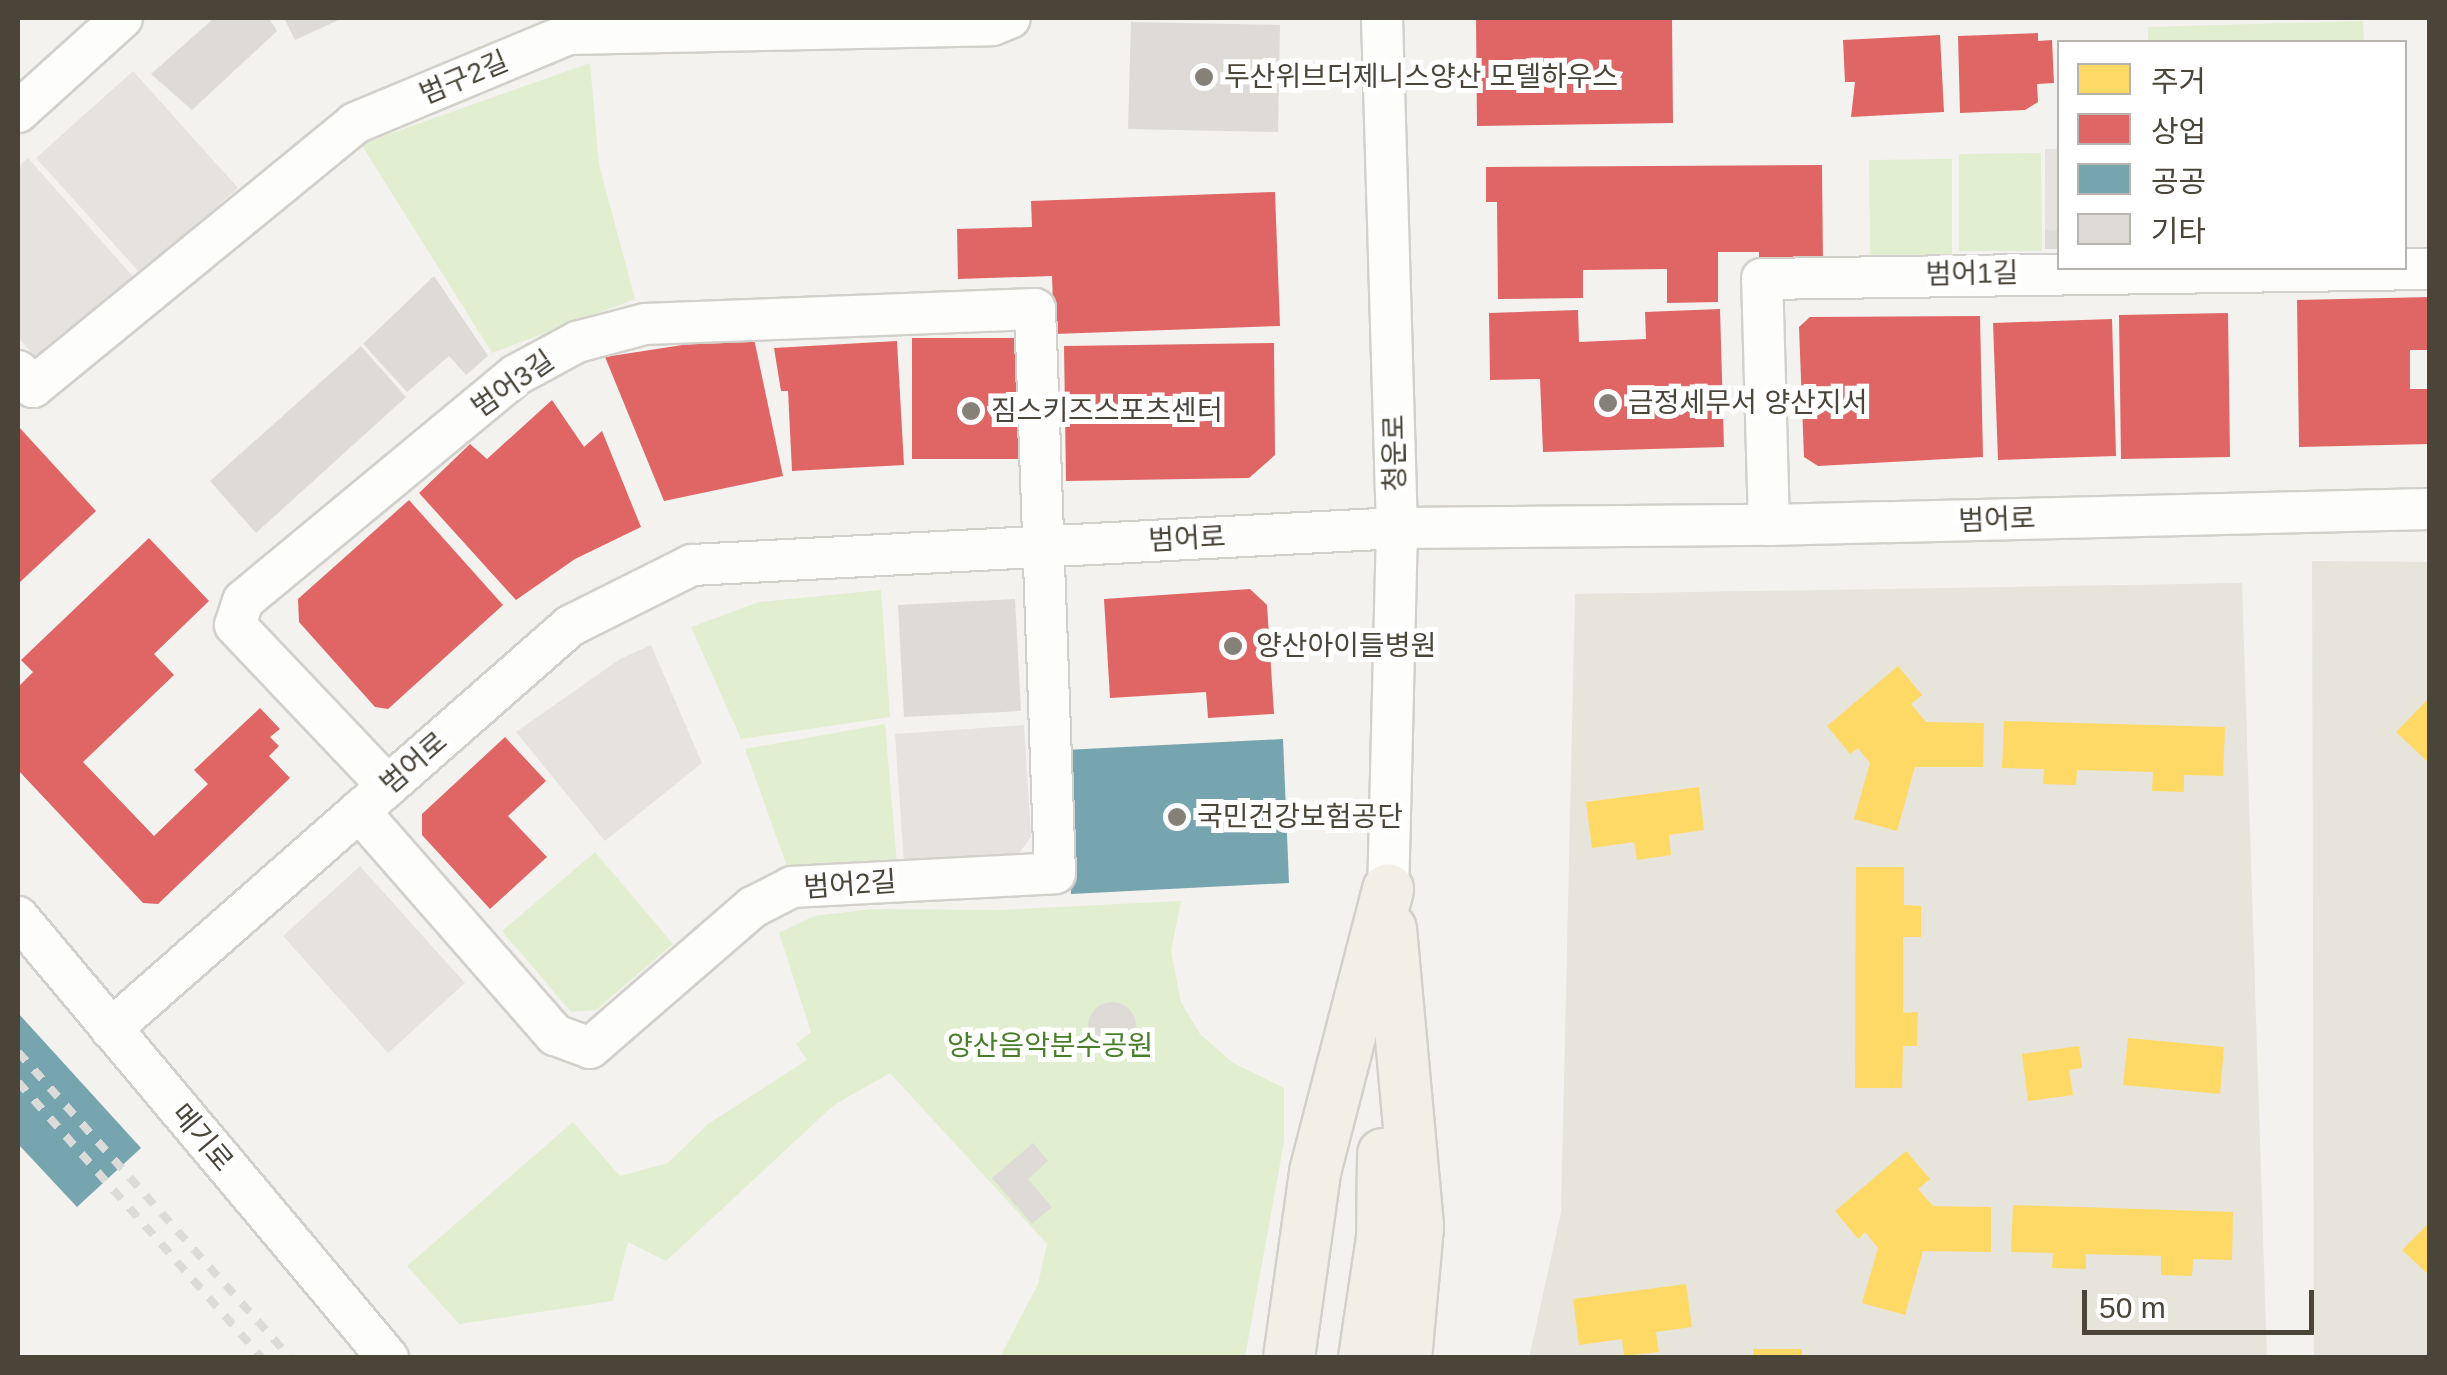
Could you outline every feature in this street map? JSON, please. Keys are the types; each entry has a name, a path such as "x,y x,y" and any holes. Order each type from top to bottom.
{"main road":[{"path":"1290,1358 1316,1172 1388,889"},
{"path":"1313,1358 1388,889"},
{"path":"1364,1358 1382,1237 1388,889"},
{"path":"1388,889 1418,1227 1406,1358"}],"street":[{"path":"18,112 122,18"},
{"name":"범구2길","path":"18,371 32,387 356,124 570,34 992,25 1010,18"},
{"name":"청운로","path":"1382,18 1396,528 1388,889"},
{"name":"범어1길","path":"1769,526 1762,279 2309,270"},
{"name":"범어3길","path":"373,799 235,626 243,601 516,374 577,342 645,324 1035,310 1042,546"},
{"name":"범어로","path":"111,1028 570,626 692,565 1396,528 1769,526 2430,509"},
{"name":"범어2길","path":"373,799 555,1035 590,1048 753,907 792,887 1055,873 1042,546"},
{"name":"메기로","path":"18,917 388,1358"}],"shaded area":[{"path":"133,71 238,188 141,274 36,158"},
{"path":"2045,149 2057,149 2057,230 2045,230"},
{"path":"28,158 137,281 50,359 34,355 18,338 18,167"},
{"path":"2312,561 2429,562 2429,1357 2314,1357"},
{"path":"2242,583 2267,1357 1529,1358 1561,1212 1575,594"},
{"path":"651,645 702,763 605,841 516,732 620,659"},
{"path":"1024,725 1031,837 1017,856 904,864 895,734"},
{"path":"360,866 465,983 388,1053 283,936"}],"green space":[{"path":"2363,21 2364,40 2148,40 2148,27"},
{"path":"590,63 599,165 635,299 492,353 361,144"},
{"path":"2041,153 2042,251 1959,251 1959,154"},
{"path":"1952,159 1952,256 1870,257 1869,160"},
{"path":"881,590 890,717 741,739 691,627 759,602"},
{"path":"885,724 897,864 809,866 789,872 745,749"},
{"path":"595,852 673,944 596,1010 571,1012 502,931"},
{"name":"양산음악분수공원","path":"1181,901 1171,951 1181,1002 1200,1034 1233,1063 1284,1088 1284,1142 1245,1357 1000,1357 1038,1284 1047,1244 890,1073 834,1105 666,1261 628,1242 613,1301 459,1324 407,1266 573,1122 620,1176 668,1163 708,1124 807,1060 796,1044 811,1032 779,933 814,916 873,909 998,910"}],"building: 주거":[{"path":"1898,666 1922,695 1911,704 1926,722 1984,723 1983,767 1915,767 1897,831 1854,819 1870,763 1858,748 1850,754 1827,726"},
{"path":"2430,697 2430,764 2396,732"},
{"path":"2004,721 2225,727 2223,776 2184,775 2184,792 2152,791 2153,772 2077,770 2076,785 2043,784 2044,769 2002,768"},
{"path":"1699,787 1704,830 1669,835 1671,855 1637,860 1634,842 1592,848 1586,802"},
{"path":"1856,867 1904,867 1904,905 1921,906 1921,937 1903,937 1903,1013 1918,1012 1917,1046 1903,1046 1902,1088 1855,1088"},
{"path":"2128,1038 2224,1047 2220,1094 2123,1085"},
{"path":"2079,1046 2082,1068 2069,1070 2073,1095 2028,1101 2022,1054"},
{"path":"1906,1151 1930,1179 1918,1189 1933,1206 1991,1207 1991,1252 1923,1251 1905,1315 1862,1303 1878,1248 1865,1232 1858,1239 1835,1211"},
{"path":"2013,1205 2233,1212 2232,1260 2193,1259 2192,1276 2161,1275 2161,1256 2086,1254 2086,1269 2052,1268 2053,1253 2011,1252"},
{"path":"2430,1222 2430,1276 2402,1250"},
{"path":"1686,1284 1692,1327 1656,1332 1659,1352 1624,1356 1622,1339 1579,1345 1573,1299"},
{"path":"1753,1349 1802,1349 1802,1358 1753,1358"}],"building: 상업":[{"path":"1476,18 1672,18 1673,123 1477,126"},
{"path":"2038,33 2038,41 2052,40 2054,83 2037,84 2038,102 2025,110 1960,113 1958,36"},
{"path":"1940,35 1944,112 1851,117 1855,82 1845,82 1843,40"},
{"path":"1822,165 1823,262 1759,262 1759,252 1718,252 1718,302 1667,303 1667,269 1583,270 1583,298 1498,299 1497,202 1486,202 1486,167"},
{"path":"1275,192 1280,326 1054,334 1052,276 958,279 957,229 1032,227 1031,201"},
{"path":"2430,297 2430,350 2410,350 2410,389 2430,389 2430,444 2299,447 2297,300"},
{"path":"1720,309 1724,447 1543,452 1540,379 1490,380 1489,313 1578,310 1579,342 1646,339 1645,312"},
{"path":"2228,313 2230,457 2121,459 2119,315"},
{"path":"1980,316 1983,457 1818,466 1804,457 1799,327 1810,317"},
{"path":"2112,319 2116,456 1998,460 1993,323"},
{"path":"753,334 783,476 664,501 605,357"},
{"path":"912,338 1028,338 1028,445 1018,459 912,459"},
{"path":"897,341 904,465 792,471 788,391 781,391 774,348"},
{"path":"1274,343 1275,455 1249,478 1066,481 1064,346"},
{"path":"552,400 584,447 602,431 641,527 575,559 516,600 419,493 470,444 487,459"},
{"path":"18,426 96,511 18,584"},
{"path":"409,500 503,605 388,709 375,707 299,622 298,599"},
{"path":"149,538 209,601 154,654 174,675 83,762 154,836 208,784 194,770 260,708 280,729 270,737 279,746 269,756 290,778 158,904 143,903 18,770 18,687 33,672 21,660"},
{"path":"1250,589 1267,605 1274,714 1208,718 1206,692 1110,698 1104,599"},
{"path":"505,737 546,781 508,816 547,857 490,909 422,835 422,814"}],"building: 공공":[{"name":"국민건강보험공단","path":"1283,739 1289,883 1071,894 1065,750"},
{"path":"18,1013 141,1148 77,1207 18,1144"}],"building: 기타":[{"path":"214,18 269,18 277,31 192,110 151,74"},
{"path":"284,18 343,18 295,40"},
{"name":"두산위브더제니스양산 모델하우스","path":"1131,22 1280,25 1278,132 1128,129"},
{"path":"2045,230 2057,230 2057,249 2045,249"},
{"path":"434,276 488,356 466,375 449,356 407,392 363,344"},
{"path":"361,346 406,397 256,533 210,481"},
{"path":"1015,599 1021,711 904,717 898,605"},
{"path":"1112,1002 1129,1009 1136,1026 1129,1043 1112,1050 1095,1043 1088,1026 1095,1009"},
{"path":"1033,1143 1048,1161 1028,1179 1052,1207 1032,1224 992,1178"}],"railway":[{"path":"18,1052 291,1358"},
{"path":"18,1082 262,1358"}],"place":[{"name":"두산위브더제니스양산 모델하우스","path":"1204,77"},
{"name":"금정세무서 양산지서","path":"1608,403"},
{"name":"짐스키즈스포츠센터","path":"971,411"},
{"name":"양산아이들병원","path":"1233,646"},
{"name":"국민건강보험공단","path":"1177,817"}]}
